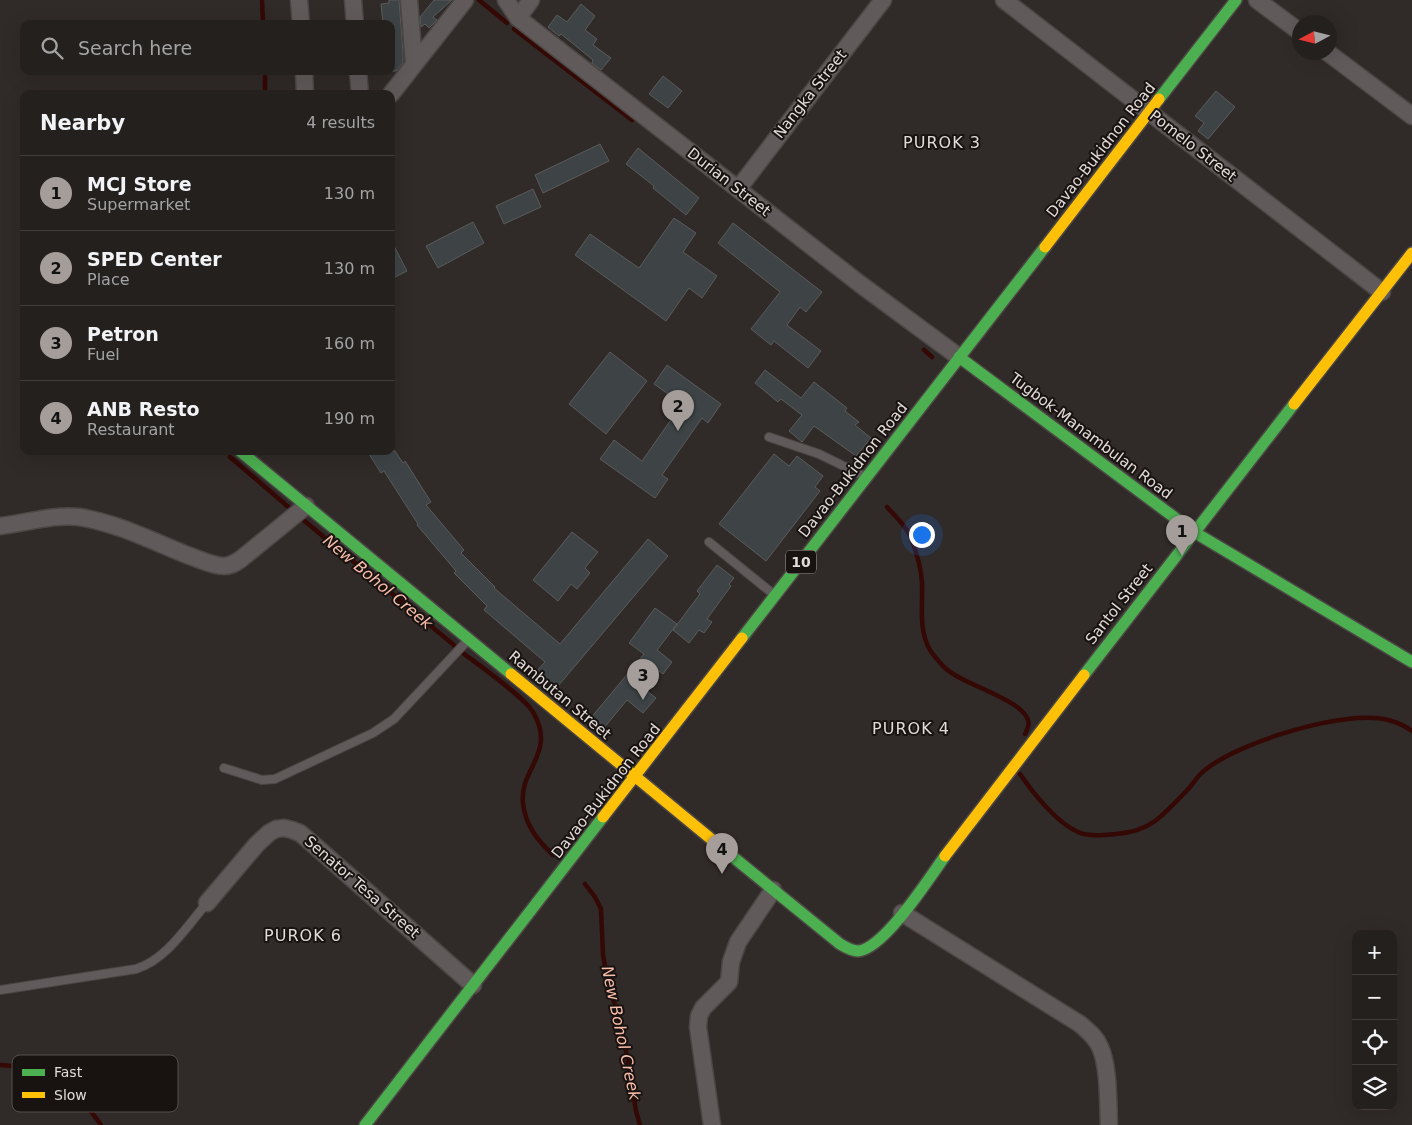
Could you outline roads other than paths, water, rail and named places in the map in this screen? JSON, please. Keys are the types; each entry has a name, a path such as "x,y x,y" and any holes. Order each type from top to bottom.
{"main road":[{"name":"Davao-Bukidnon Road","path":"365,1125 1236,0"},
{"name":"Santol Street","path":"866,948 875,944 884,936 1194,532 1412,253"},
{"name":"Tugbok-Manambulan Road","path":"959,357 1194,532 1412,662"},
{"name":"Rambutan Street","path":"245,455 773,890 845,947 858,950 866,948"}],"street":[{"path":"299,0 301,20"},
{"path":"354,0 355,20"},
{"path":"409,0 414,65"},
{"path":"394,90 465,0"},
{"name":"Durian Street","path":"506,0 518,18 860,284 959,357"},
{"path":"518,18 531,0"},
{"name":"Nangka Street","path":"738,189 883,0"},
{"name":"Pomelo Street","path":"1004,0 1382,292"},
{"path":"1257,0 1292,26"},
{"path":"1337,60 1412,116"},
{"path":"304,75 305,90"},
{"path":"358,75 360,90"},
{"path":"0,526 77,517 112,525 206,562 226,566 241,559 306,506"},
{"name":"Senator Tesa Street","path":"207,903 269,832 284,828 292,830 300,833 473,985"},
{"path":"712,1125 698,1027 699,1016 702,1008 730,982 731,962 738,942 773,890"},
{"path":"902,913 1080,1024 1089,1032 1096,1040 1104,1056 1109,1125"}],"lane":[{"path":"769,437 819,454 866,477"},
{"path":"709,542 775,595"},
{"path":"224,768 262,780 275,779 374,733 394,719 469,639"},
{"path":"0,990 136,969 150,965 164,953 207,903"}],"waterway":[{"name":"New Bohol Creek","path":"262,0 263,20"},
{"path":"479,0 507,23"},
{"path":"514,29 632,120"},
{"name":"New Bohol Creek","path":"265,75 265,90"},
{"path":"924,350 932,357"},
{"name":"New Bohol Creek","path":"230,457 293,511"},
{"path":"887,507 908,532 917,556 922,582 922,625 930,650 950,672 1002,698 1023,712 1029,722 1025,734"},
{"name":"New Bohol Creek","path":"301,518 455,646"},
{"name":"New Bohol Creek","path":"463,653 511,690 533,712 539,726 541,739 536,760 523,791 524,811 533,832 553,855"},
{"path":"1020,774 1046,807 1070,828 1087,835 1121,833 1151,824 1173,805 1205,770 1221,759 1267,739 1293,730 1346,719 1369,718 1388,720 1412,731"},
{"name":"New Bohol Creek","path":"585,884 601,909 603,955 621,1027 640,1125"},
{"path":"0,1065 12,1066"},
{"path":"91,1112 101,1125"}],"place":[{"name":"SPED Center","path":"678,431"},
{"name":"MCJ Store","path":"1182,556"},
{"name":"Petron","path":"643,700"},
{"name":"ANB Resto","path":"722,874"}],"district":[{"name":"PUROK 3","path":"942,142"},
{"name":"PUROK 4","path":"911,728"},
{"name":"PUROK 6","path":"303,935"}]}
